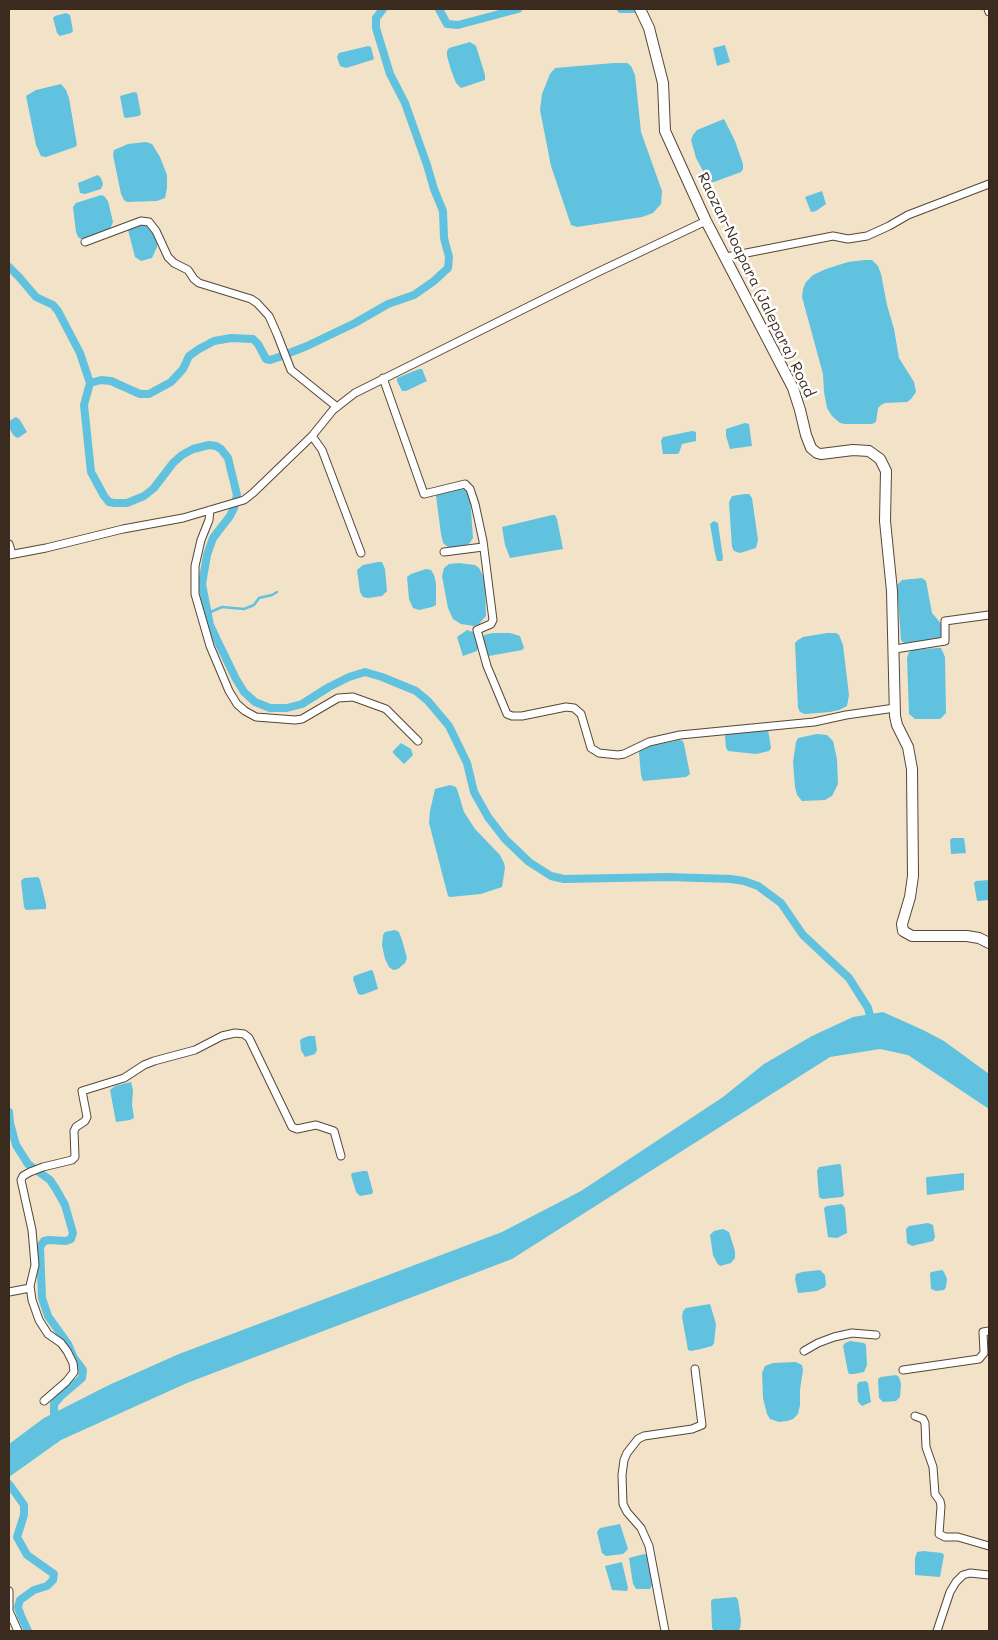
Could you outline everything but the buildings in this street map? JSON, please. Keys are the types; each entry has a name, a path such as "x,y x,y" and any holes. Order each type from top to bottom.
{"main road":[{"name":"Raozan-Noapara (Jalepara) Road","path":"640,10 649,28 663,84 665,132 706,220 793,388 811,448 821,454 852,450 869,451 880,459 885,467 887,476 884,521 892,591 895,649 895,708 897,725 908,747 912,770 913,876 910,897 902,924 903,931 912,936 967,936 979,938 989,943"}],"street":[{"path":"726,257 833,236 848,239 867,236 908,214 989,184"},
{"path":"9,544 10,554 46,548 123,529 183,518 244,500 253,494 312,436 337,407 355,393 706,220"},
{"path":"85,242 141,221 149,222 156,231 168,257 174,263 188,270 194,280 251,299 256,303 268,316 291,370 337,407"},
{"path":"383,378 424,494 465,484 470,489 484,547 493,620 491,624 477,630 487,666 507,714 522,716 566,707 574,708 581,714 591,748 599,753 624,754 649,742 680,735 814,722 895,708"},
{"path":"312,436 322,450 361,553"},
{"path":"210,510 209,520 201,540 195,566 195,594 210,646 228,691 237,704 256,717 295,720 302,719 338,698 353,696 386,709 418,741"},
{"path":"444,552 484,547"},
{"path":"895,649 944,642 945,621 989,615"},
{"path":"44,1400 66,1382 74,1372 73,1363 67,1351 61,1343 48,1334 39,1320 32,1300 30,1288 35,1265 32,1230 21,1180 23,1176 30,1172 72,1160 75,1157 74,1131 87,1118 82,1091 124,1078 144,1065 195,1050 222,1036 244,1034 249,1038 292,1127 297,1129 316,1125 334,1131 341,1156"},
{"path":"9,1292 30,1288"},
{"path":"903,1370 979,1359 984,1353 983,1332 989,1331"},
{"path":"804,1351 818,1342 834,1337 852,1333 876,1335"},
{"path":"665,1631 655,1573 646,1536 623,1504 623,1468 627,1453 638,1439 692,1429 702,1425 695,1369"},
{"path":"915,1416 923,1419 925,1423 926,1447 933,1466 935,1494 941,1506 939,1534 945,1537 958,1537 989,1546"},
{"path":"937,1631 950,1592 956,1582 963,1575 970,1573 989,1575"},
{"path":"9,1591 9,1611 18,1631"}],"water":[{"path":"66,13 70,15 73,31 60,36 57,33 53,18"},
{"path":"470,42 476,46 485,80 461,88 456,83 451,70 447,51 449,48"},
{"path":"725,45 730,62 717,66 713,48"},
{"path":"368,46 371,47 374,59 346,68 340,66 337,57 339,53"},
{"path":"627,63 631,66 635,75 641,132 662,191 661,204 653,213 642,217 577,227 571,225 551,166 540,110 542,94 550,74 555,68"},
{"path":"61,84 69,98 77,145 46,157 41,156 36,145 26,96 36,90"},
{"path":"134,92 137,93 141,114 126,118 124,117 120,96"},
{"path":"724,119 735,141 743,169 741,172 709,182 696,158 691,140 697,130"},
{"path":"146,142 152,144 160,157 167,175 165,198 157,201 127,202 121,194 113,155 114,150 128,144"},
{"path":"98,175 103,184 101,189 85,194 80,193 78,183"},
{"path":"822,191 826,204 811,212 805,197"},
{"path":"101,195 108,201 113,222 110,229 81,239 76,232 73,207 76,203"},
{"path":"142,224 152,230 157,247 152,258 141,261 135,257 128,230"},
{"path":"872,260 878,266 894,329 899,358 914,382 916,392 907,402 885,403 881,405 878,408 876,422 872,424 845,424 840,423 832,416 827,408 823,374 802,297 806,282 813,275 848,262"},
{"path":"422,369 427,381 402,391 397,378"},
{"path":"16,417 27,432 18,438 14,436 9,428 9,421"},
{"path":"745,423 749,424 752,446 730,449 726,429"},
{"path":"692,431 696,432 696,441 682,444 677,454 663,454 661,441 663,437"},
{"path":"458,488 467,490 470,497 473,538 469,544 448,547 443,543 436,496 437,494"},
{"path":"749,494 752,498 758,540 756,548 740,553 734,551 732,547 729,502 732,496"},
{"path":"555,515 557,519 563,549 510,558 505,545 502,527"},
{"path":"714,521 718,523 722,561 717,561 715,553 710,524"},
{"path":"382,562 385,569 387,591 382,596 363,597 360,592 357,570 363,565"},
{"path":"449,564 475,565 483,576 486,616 479,624 474,626 461,624 453,619 448,608 442,576 444,568"},
{"path":"426,569 431,570 434,575 436,605 419,610 413,608 409,599 407,577"},
{"path":"922,578 926,581 932,613 943,626 942,636 936,639 904,643 901,640 897,585 902,580"},
{"path":"467,630 473,632 478,648 477,651 463,656 457,637"},
{"path":"510,633 520,636 524,648 522,650 489,656 483,638 484,635"},
{"path":"827,633 839,635 843,645 849,695 847,706 830,712 805,714 800,712 798,708 795,643 803,637"},
{"path":"941,648 945,657 946,713 940,719 915,719 909,714 907,658 909,652"},
{"path":"768,729 771,748 769,751 756,754 728,751 726,748 725,736 727,733"},
{"path":"817,734 827,735 833,741 837,759 838,784 832,796 825,800 802,801 797,795 795,787 793,762 796,742 798,738"},
{"path":"680,740 684,744 690,774 686,777 643,781 640,750"},
{"path":"401,743 411,749 413,755 404,764 393,753"},
{"path":"450,785 456,787 464,812 475,829 500,855 505,868 502,887 481,894 448,896 429,823 435,789"},
{"path":"952,838 964,838 966,853 951,854 950,840"},
{"path":"38,877 46,909 26,910 21,881 24,878"},
{"path":"989,880 989,900 977,901 974,883 976,881"},
{"path":"395,930 399,932 407,958 405,963 398,969 393,970 385,959 382,945 385,932"},
{"path":"373,971 378,989 362,995 358,994 353,979 354,976"},
{"path":"883,1012 944,1041 989,1074 989,1109 908,1055 880,1049 830,1057 512,1259 187,1383 61,1440 9,1477 9,1444 44,1418 109,1385 179,1354 502,1232 581,1191 723,1097 764,1064 812,1036 853,1017"},
{"path":"309,1036 315,1036 317,1050 315,1054 305,1057 301,1050 300,1040"},
{"path":"131,1082 134,1118 116,1122 110,1090 115,1086"},
{"path":"841,1165 844,1195 842,1197 822,1199 819,1197 817,1171 819,1167"},
{"path":"363,1171 368,1173 373,1192 372,1194 360,1196 356,1192 351,1175 352,1173"},
{"path":"964,1173 964,1190 927,1195 927,1177"},
{"path":"842,1204 845,1208 847,1233 837,1238 828,1237 824,1208"},
{"path":"928,1223 933,1225 935,1237 933,1241 912,1246 907,1243 906,1229 909,1226"},
{"path":"723,1229 729,1232 735,1251 735,1258 731,1263 720,1266 713,1255 710,1235 714,1231"},
{"path":"820,1270 825,1275 825,1287 817,1291 798,1293 795,1279 796,1274"},
{"path":"942,1270 947,1279 946,1287 944,1290 936,1291 931,1289 931,1272"},
{"path":"710,1304 716,1324 714,1343 712,1346 701,1349 688,1350 682,1317 683,1311 686,1308"},
{"path":"850,1341 866,1345 867,1365 864,1372 849,1374 848,1372 843,1346"},
{"path":"796,1362 802,1365 803,1370 798,1414 793,1419 787,1421 779,1422 770,1419 763,1398 762,1373 765,1366 773,1363"},
{"path":"896,1375 899,1377 901,1384 900,1397 896,1401 883,1402 879,1398 878,1379"},
{"path":"866,1381 871,1402 862,1406 858,1402 857,1385 859,1382"},
{"path":"620,1524 628,1549 623,1554 606,1556 602,1553 597,1532 600,1528"},
{"path":"917,1552 942,1553 944,1555 940,1577 915,1575"},
{"path":"644,1554 648,1555 652,1585 650,1589 636,1589 633,1584 629,1558"},
{"path":"622,1562 627,1591 612,1590 605,1566"},
{"path":"736,1597 741,1621 740,1629 737,1631 714,1631 712,1628 711,1601 713,1599"}],"waterway":[{"path":"90,383 101,380 111,381 140,394 149,394 171,382 183,369 189,356 199,349 214,341 231,338 253,339 266,359 270,360 307,346 355,323 388,304 414,295 448,268 449,257 444,238 443,211 405,103 390,74 376,28 376,18 383,9"},
{"path":"439,9 447,24 458,25 518,9"},
{"path":"621,9 633,9"},
{"path":"9,267 36,297 53,305 58,311 80,353 90,383 84,405 91,472 109,502 127,503 144,496 154,488 173,463 193,449 209,445 216,446 228,458 237,495 230,516 213,538 207,555 202,584 210,625 236,679 244,692 255,702 270,708 287,708 302,704 329,687 349,677 365,672 416,691 428,701 449,726 467,763 474,792 488,817 505,839 529,862 551,876 564,879 668,877 731,879 758,886 781,903 803,935 849,978 868,1008 872,1024"},
{"path":"208,613 222,607 244,609 254,605 259,598 277,592"},
{"path":"9,1112 16,1145 28,1164 50,1180 56,1189 65,1205 73,1233 71,1239 66,1241 44,1241 40,1247 42,1298 48,1316 68,1344 74,1358 83,1370 82,1378 54,1404 54,1417 57,1422"},
{"path":"9,1484 24,1505 24,1515 17,1537 27,1555 54,1574 53,1580 47,1586 34,1590 20,1600 18,1607 28,1631"}]}
